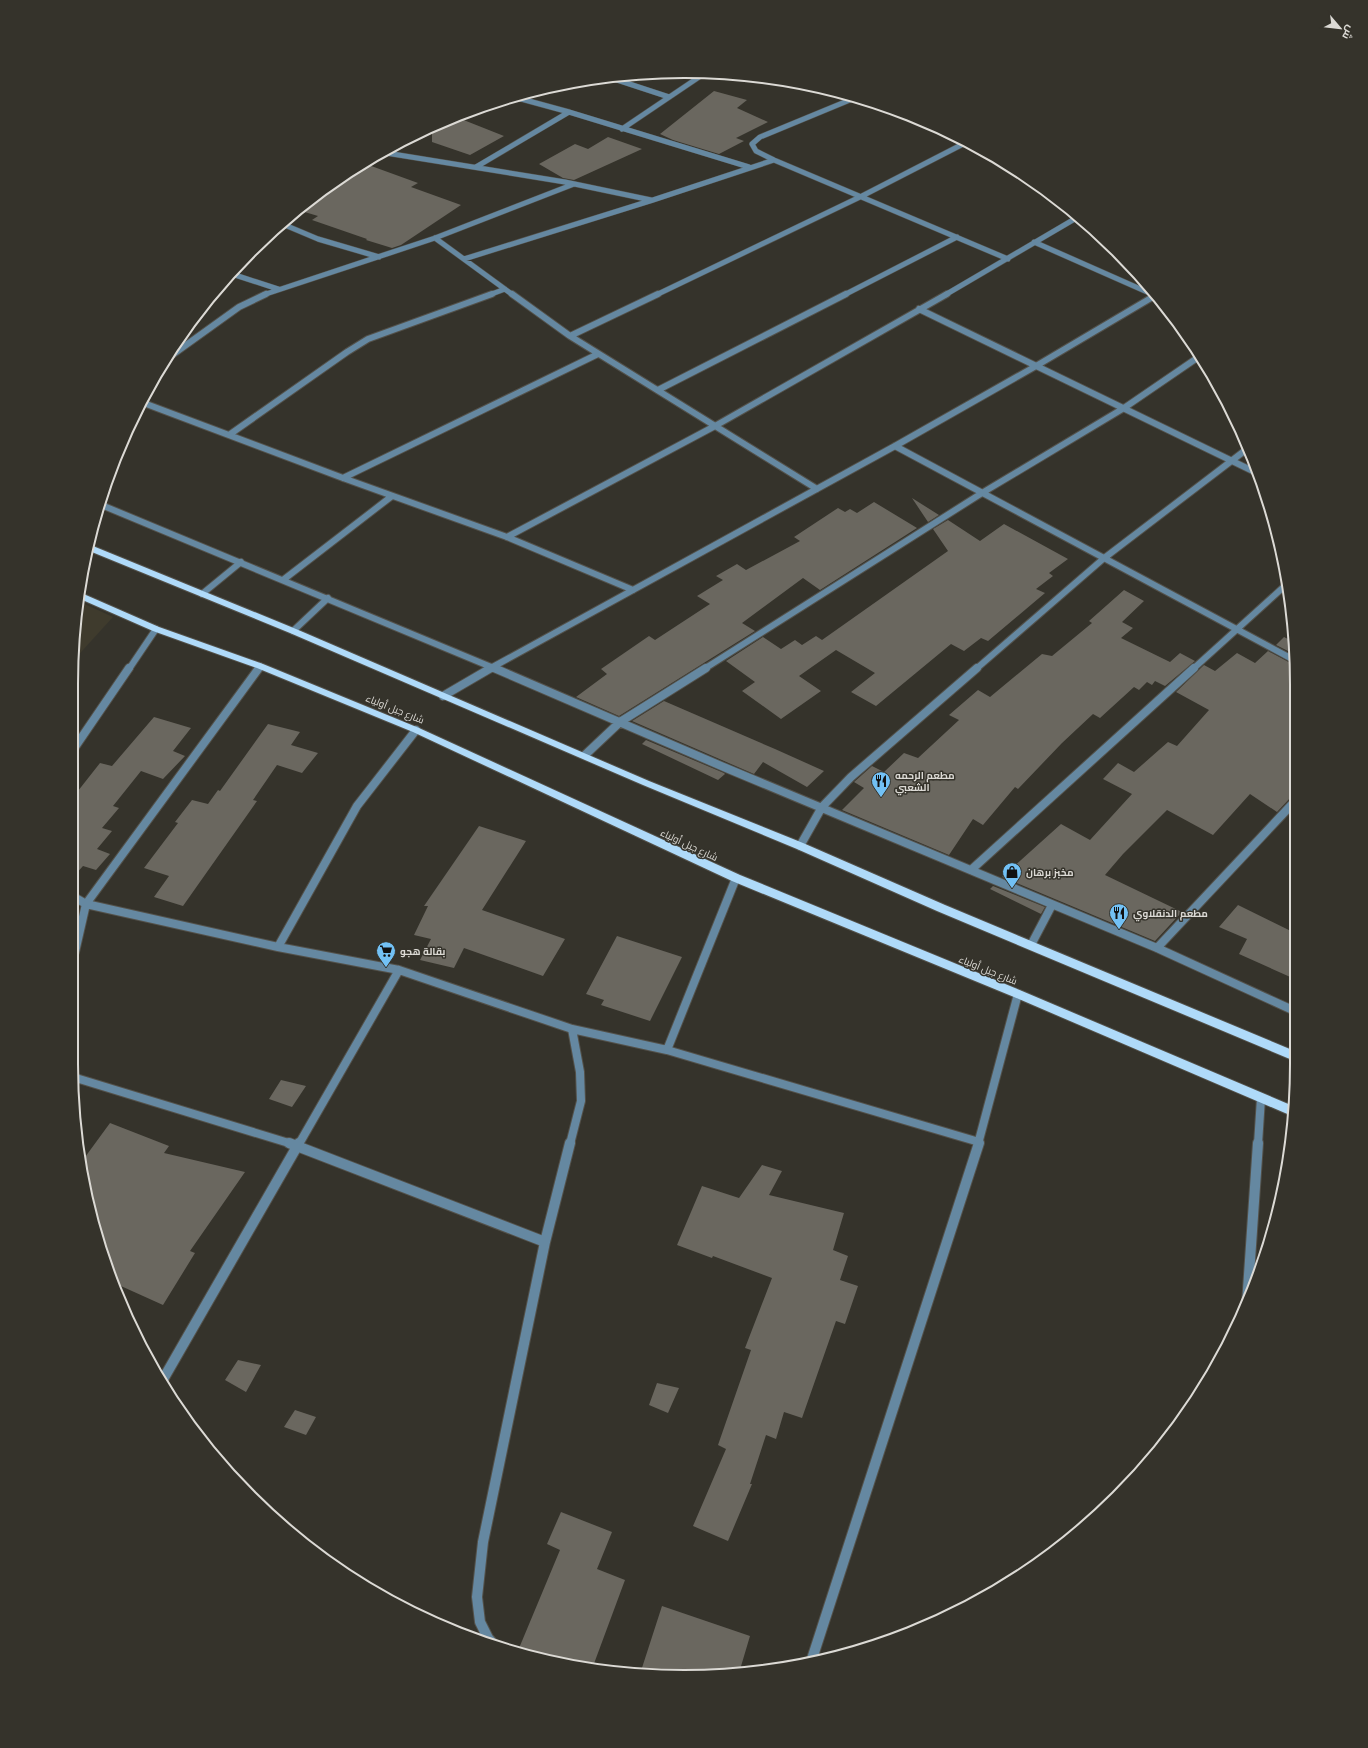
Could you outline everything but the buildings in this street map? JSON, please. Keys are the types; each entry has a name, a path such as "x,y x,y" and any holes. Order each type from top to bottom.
{"main road":[{"path":"94,549 293,631 585,755 646,783 800,846 1290,1054"},
{"name":"شارع جبل أولياء","path":"84,597 156,629 260,666 416,730 736,878 1018,994 1288,1110"}],"street":[{"path":"622,129 697,78"},
{"path":"621,81 669,97"},
{"path":"524,100 569,112 749,168"},
{"path":"848,101 760,137 752,144 756,151 774,160 1008,259"},
{"path":"476,167 569,112"},
{"path":"570,336 862,196 961,145"},
{"path":"391,154 574,184 653,200"},
{"path":"464,260 774,160"},
{"path":"177,351 239,307 255,298 278,289 435,238 574,184"},
{"path":"507,536 715,426 1008,259 1074,220"},
{"path":"287,226 318,239 379,257"},
{"path":"658,390 957,237"},
{"path":"435,238 570,336 817,489"},
{"path":"1034,242 1146,292"},
{"path":"236,275 278,289"},
{"path":"229,435 347,352 368,339 505,289"},
{"path":"444,696 492,667 895,446 1152,299"},
{"path":"919,309 1251,470"},
{"path":"343,478 598,354"},
{"path":"585,755 620,722 982,493 1124,408 1195,359"},
{"path":"146,404 392,496 507,536 633,590"},
{"path":"895,446 1103,559 1289,657"},
{"path":"800,846 822,807 852,777 1103,559 1244,452"},
{"path":"283,580 392,496"},
{"path":"105,506 328,598 1157,948 1290,1009"},
{"path":"202,594 241,562"},
{"path":"971,870 1282,588"},
{"path":"293,631 328,598"},
{"path":"78,743 156,629"},
{"path":"78,939 86,904 260,666"},
{"path":"278,947 357,806 416,730"},
{"path":"1157,948 1290,806"},
{"path":"667,1050 736,878"},
{"path":"78,899 86,904 278,947 399,970 572,1029 667,1050 979,1142"},
{"path":"1031,945 1052,904"},
{"path":"165,1376 399,970"},
{"path":"813,1655 979,1142 1018,994"},
{"path":"488,1638 480,1622 477,1597 483,1542 545,1242 581,1101 580,1072 572,1029"},
{"path":"78,1079 298,1146 545,1242"},
{"path":"1251,1278 1261,1098"}],"shaded area":[{"path":"83,603 113,617 79,655"}],"place":[{"name":"مطعم الرحمه الشعبي","path":"881,798"},
{"name":"مخبز برهان","path":"1012,889"},
{"name":"مطعم الدنقلاوي","path":"1119,930"},
{"name":"بقالة هجو","path":"386,968"}]}
